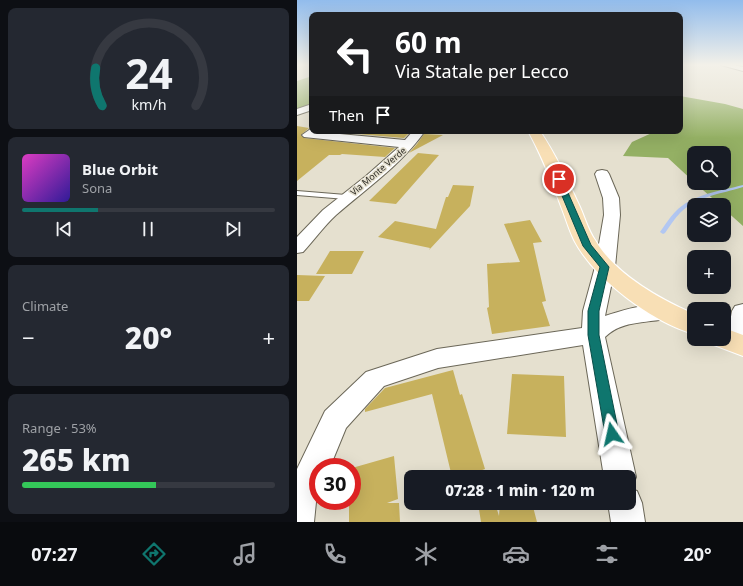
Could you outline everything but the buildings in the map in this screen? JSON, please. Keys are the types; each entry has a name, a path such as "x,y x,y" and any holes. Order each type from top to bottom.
{"main road":[{"path":"535,134 559,179 587,246 605,267 625,284 665,312 687,322"}],"street":[{"path":"297,112 309,108"},
{"name":"Via Monte Verde","path":"309,134 308,135 409,144"},
{"name":"Via Monte Verde","path":"297,248 325,217 346,197 371,179 409,144 417,134"},
{"path":"602,174 611,198 612,215 605,267 593,311 593,335 619,470"},
{"path":"735,343 743,311"},
{"path":"298,508 335,420 375,378 437,359 593,335 604,324 633,315 665,312"},
{"path":"626,510 628,522"}],"lane":[{"name":"Via Monte Verde","path":"297,193 346,197"}],"green space":[{"path":"297,89 309,89 309,104 297,110"},
{"path":"683,97 725,104 743,109 743,226 731,215 731,198 712,198 703,190 731,190 731,146 687,146 687,176 668,158 623,156 632,142 650,134 683,134"}],"waterway":[{"path":"663,232 677,212 694,200 743,186"}],"route":[{"path":"559,179 587,246 605,267 593,311 593,335 612,434"}]}
